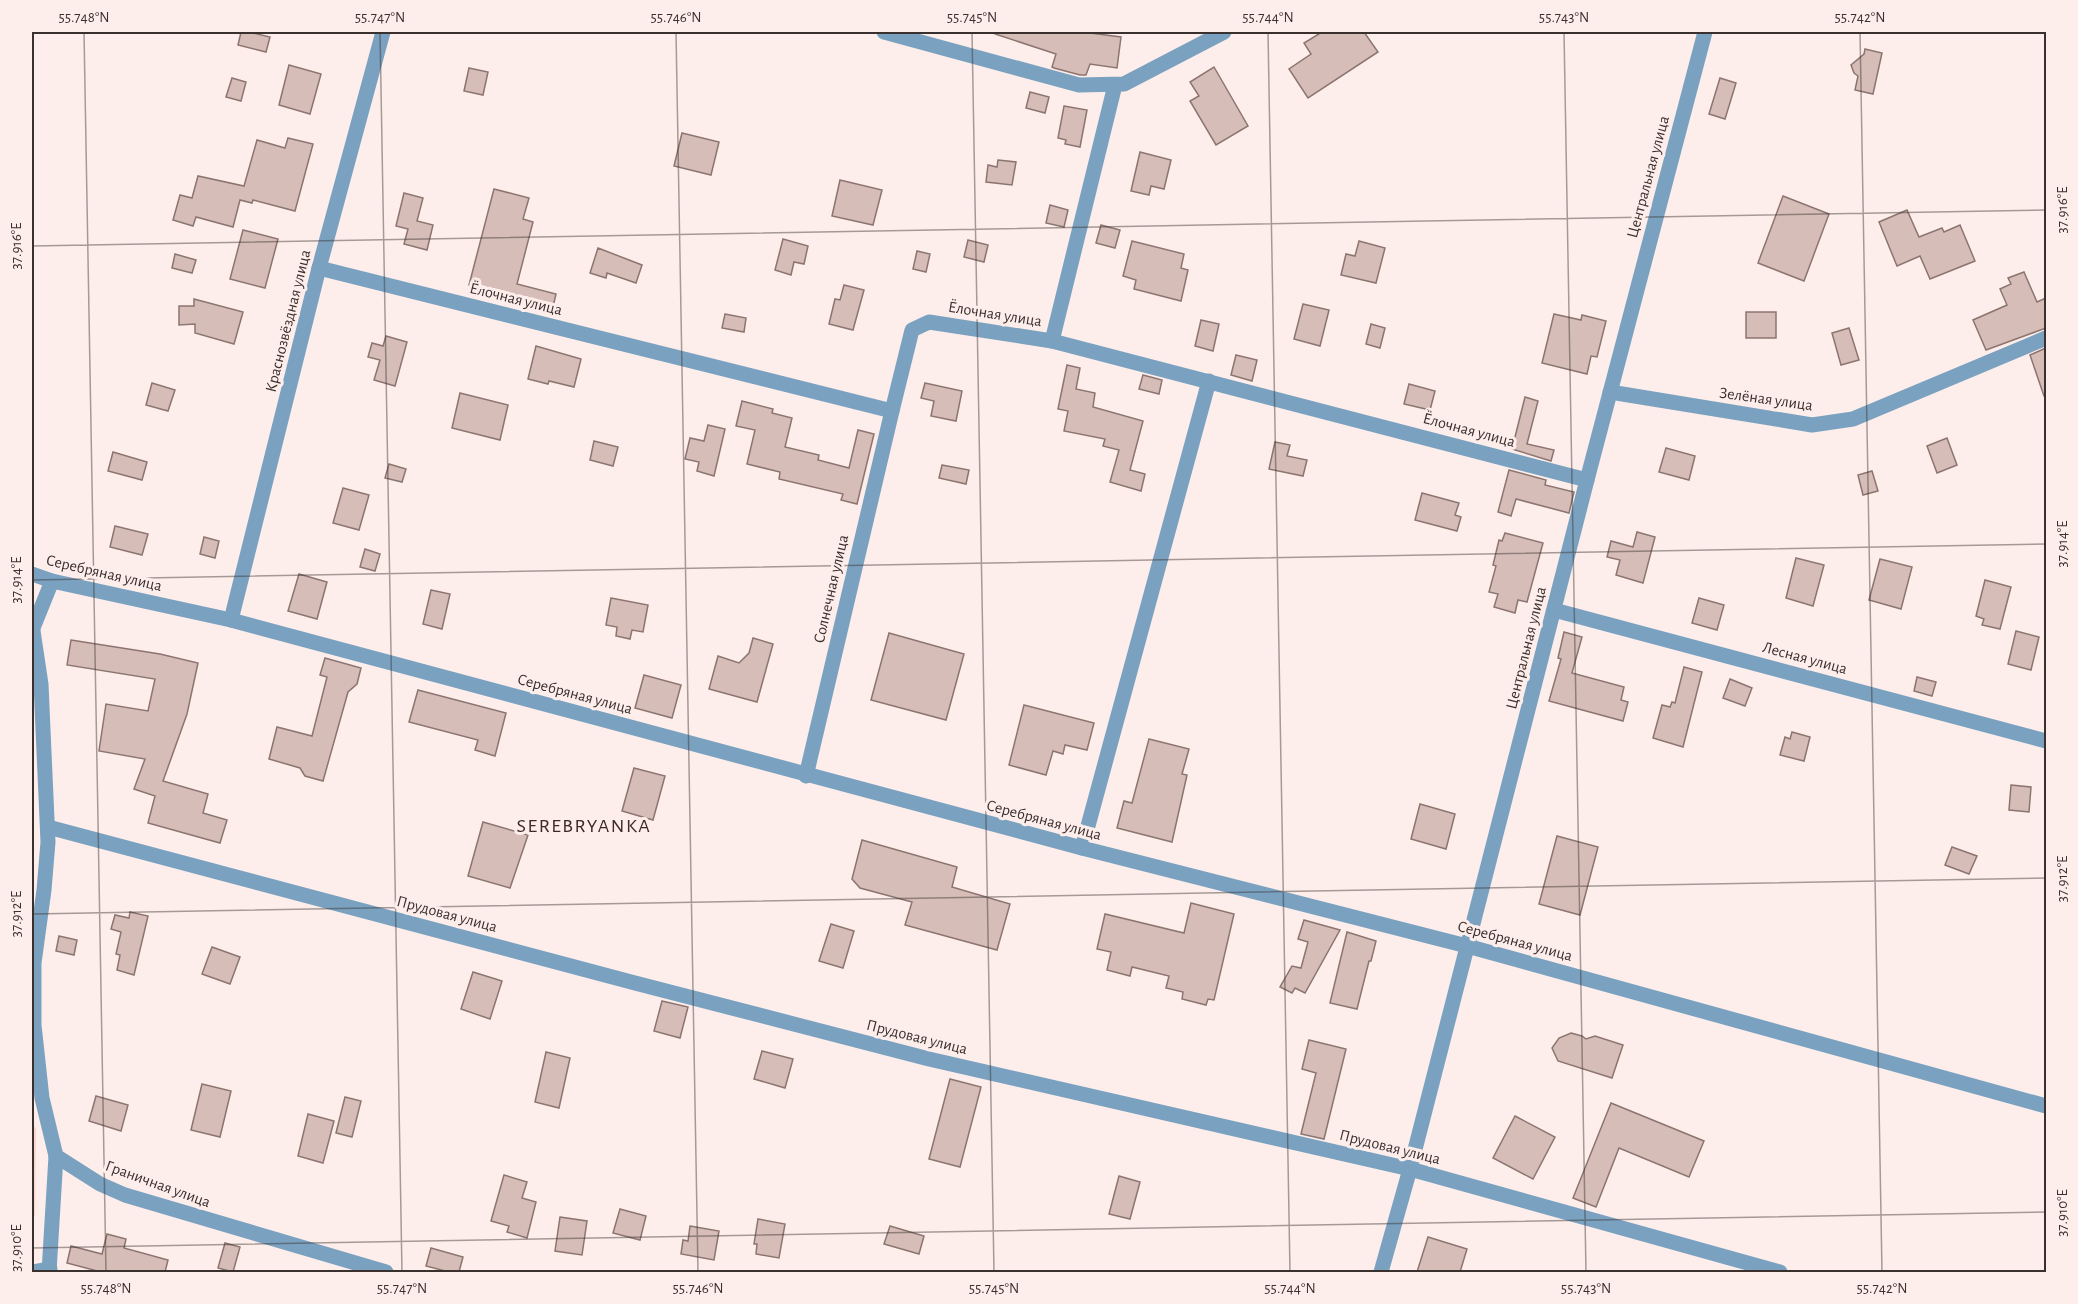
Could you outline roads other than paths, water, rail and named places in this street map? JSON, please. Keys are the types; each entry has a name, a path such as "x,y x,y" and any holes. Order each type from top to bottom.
{"street":[{"name":"Краснозвёздная улица","path":"231,620 319,268 383,32"},
{"path":"884,32 1078,85 1124,84 1224,32"},
{"name":"Центральная улица","path":"1381,1272 1410,1169 1705,32"},
{"path":"1052,341 1115,85"},
{"name":"Ёлочная улица","path":"319,268 892,411 912,330 929,322 1052,341 1587,480"},
{"name":"Зелёная улица","path":"1610,392 1812,425 1853,419 2046,338"},
{"path":"1082,848 1209,381"},
{"name":"Солнечная улица","path":"806,776 892,411"},
{"name":"Серебряная улица","path":"32,574 52,581 231,620 806,776 1467,946 2046,1107"},
{"path":"33,1272 50,1270 56,1156 42,1098 34,1025 34,963 44,890 48,826 41,684 32,626 52,581"},
{"name":"Лесная улица","path":"1554,610 2046,741"},
{"name":"Прудовая улица","path":"48,826 928,1059 1410,1169 1780,1272"},
{"name":"Граничная улица","path":"56,1156 100,1184 125,1195 386,1272"}],"district":[{"name":"SEREBRYANKA","path":"584,826"}]}
